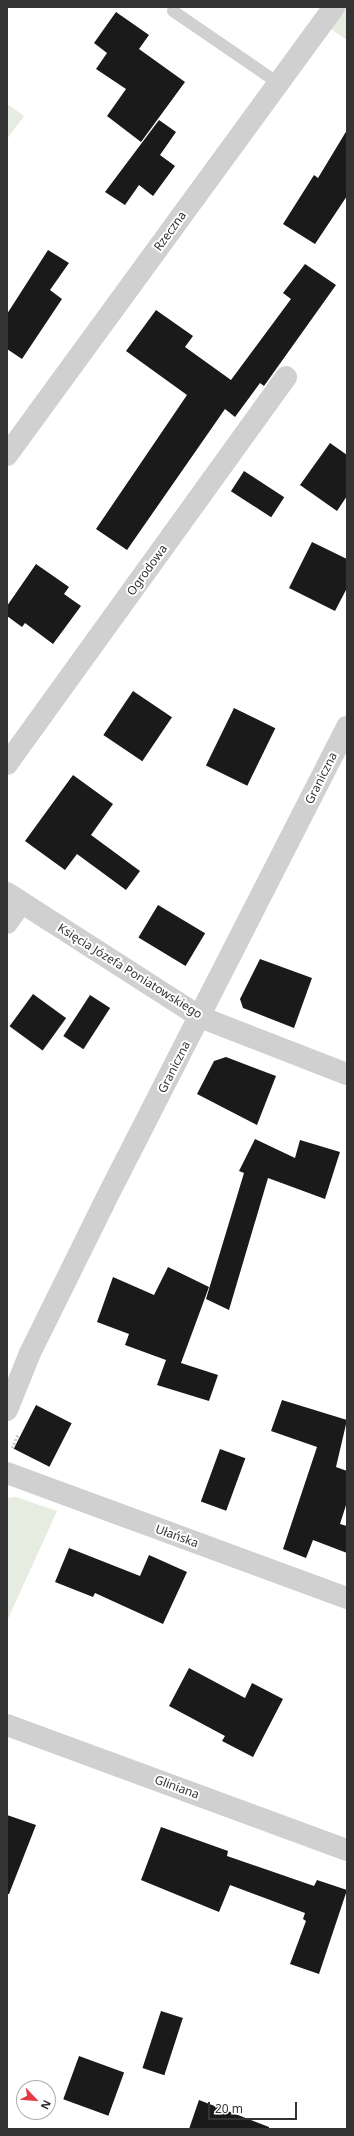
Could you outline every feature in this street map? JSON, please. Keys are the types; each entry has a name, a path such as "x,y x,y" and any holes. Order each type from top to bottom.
{"street":[{"name":"Rzeczna","path":"7,455 334,7"},
{"name":"Ogrodowa","path":"7,764 286,377"},
{"name":"Graniczna","path":"7,1410 30,1353 347,727"},
{"name":"Księcia Józefa Poniatowskiego","path":"14,898 200,1017 347,1074"},
{"path":"7,923 14,898"},
{"name":"Ułańska","path":"7,1473 347,1598"},
{"name":"Gliniana","path":"7,1725 347,1850"}],"lane":[{"path":"173,11 278,83"}],"shaded area":[{"path":"345,7 347,7 347,40 329,28"},
{"path":"7,104 24,116 7,139"},
{"path":"16,1497 57,1511 7,1621 7,1498"}],"building":[{"path":"116,12 149,35 139,49 185,82 141,142 107,116 126,89 96,69 107,53 94,43"},
{"path":"159,120 176,132 160,155 175,166 153,196 139,185 125,205 105,192"},
{"path":"347,130 347,196 315,244 283,224 314,175 318,178"},
{"path":"48,250 69,263 50,290 62,299 22,359 7,349 7,314"},
{"path":"305,264 336,285 264,386 260,383 235,417 225,409 127,550 96,529 187,395 126,351 156,310 193,336 185,347 231,380 291,299 283,293"},
{"path":"330,443 347,455 347,496 337,511 300,485"},
{"path":"244,471 284,497 271,517 231,491"},
{"path":"312,542 347,559 347,588 335,611 289,588"},
{"path":"36,564 69,587 64,594 81,606 53,644 25,623 22,627 7,616 7,606"},
{"path":"133,691 172,717 142,761 103,735"},
{"path":"234,708 275,728 247,786 206,766"},
{"path":"73,775 113,804 91,835 140,871 126,890 77,854 65,870 25,841"},
{"path":"158,905 205,933 186,966 138,938"},
{"path":"260,959 312,978 294,1028 243,1008 240,999"},
{"path":"33,994 66,1018 43,1050 9,1026"},
{"path":"90,995 110,1008 83,1049 63,1036"},
{"path":"226,1057 276,1076 257,1125 197,1094 214,1061"},
{"path":"255,1139 295,1158 300,1140 340,1152 325,1199 268,1178 229,1310 206,1299 244,1173 239,1171"},
{"path":"168,1267 209,1287 181,1363 218,1375 209,1401 157,1385 166,1360 125,1345 129,1334 97,1322 113,1277 154,1295"},
{"path":"282,1400 347,1420 336,1467 347,1471 347,1502 340,1524 347,1526 347,1553 313,1540 306,1558 283,1549 317,1447 271,1431"},
{"path":"36,1405 72,1423 49,1467 14,1449"},
{"path":"220,1449 245,1458 226,1511 201,1502"},
{"path":"69,1548 140,1576 149,1555 187,1572 163,1624 95,1593 93,1597 55,1582"},
{"path":"189,1668 245,1698 252,1683 283,1699 253,1757 222,1741 225,1736 169,1706"},
{"path":"7,1815 36,1825 9,1894 7,1894"},
{"path":"161,1827 228,1851 227,1856 314,1886 317,1880 347,1890 319,1974 290,1964 306,1921 303,1919 305,1913 230,1885 219,1912 141,1880"},
{"path":"161,2011 183,2018 164,2075 142,2068"},
{"path":"79,2056 124,2072 108,2116 63,2099"},
{"path":"199,2100 269,2127 269,2129 189,2129"}]}
